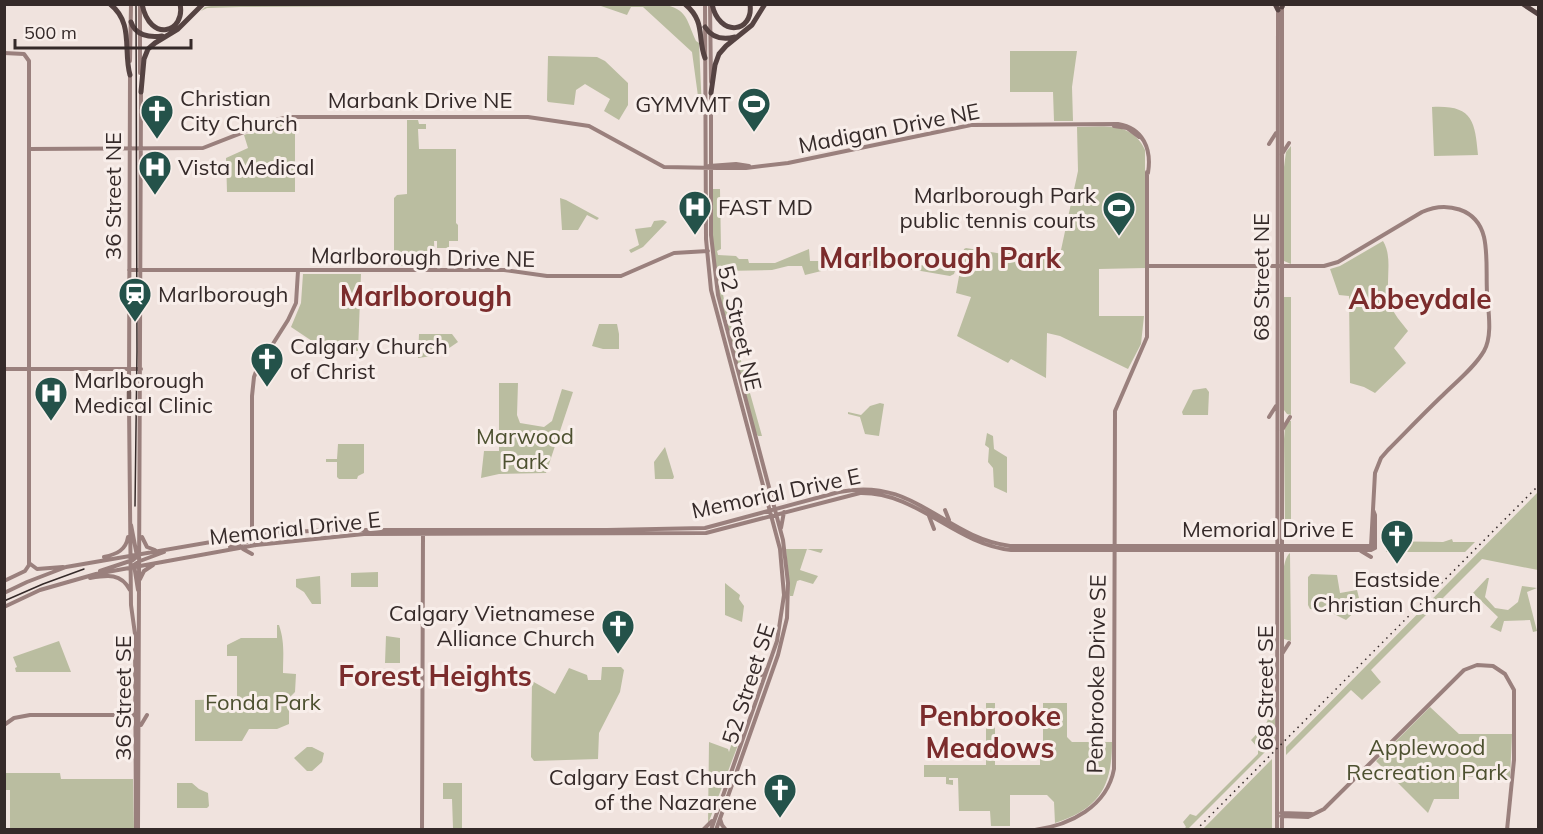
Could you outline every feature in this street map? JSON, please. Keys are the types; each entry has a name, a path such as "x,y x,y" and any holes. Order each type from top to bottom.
{"highway":[{"path":"110,4 120,14 125,26 130,75"},
{"path":"141,4 150,25 163,30 172,27 178,21 181,12 180,4"},
{"path":"141,92 146,52 152,45 172,33 203,4"},
{"path":"685,4 699,23 705,58"},
{"path":"709,4 717,20 732,28 739,27 747,21 750,15 750,4"},
{"path":"711,93 719,54 752,25 765,4"},
{"path":"1523,4 1539,14"},
{"path":"131,22 140,33 157,37 172,33"},
{"path":"705,27 710,33 725,39 742,34"}],"main road":[{"name":"36 Street NE","path":"131,4 129,406 130,527 135,561"},
{"name":"36 Street NE","path":"135,561 141,534 141,4"},
{"name":"52 Street NE","path":"708,167 711,93 709,4"},
{"name":"52 Street NE","path":"709,4 705,27 705,58 711,290 773,503 773,513"},
{"name":"68 Street NE","path":"1280,6 1278,130 1278,253 1282,279 1282,539 1280,548"},
{"name":"68 Street NE","path":"1280,6 1282,155 1277,402 1280,548"},
{"path":"4,53 20,53 27,56 29,61 30,369 29,563 25,571 4,581"},
{"name":"Marbank Drive NE","path":"29,149 204,148 288,117 528,117 589,126 664,167 708,167"},
{"name":"Madigan Drive NE","path":"708,167 746,168 788,164 971,124 1123,124 1138,133 1148,148 1147,337 1115,411 1115,548"},
{"path":"1269,144 1278,130"},
{"path":"130,140 120,149 130,158"},
{"path":"1282,155 1289,143"},
{"path":"141,158 150,149"},
{"path":"1147,266 1324,266 1338,262 1422,212 1441,206 1466,212 1481,230 1485,247 1487,343 1476,362 1381,458 1373,481 1375,515 1373,547"},
{"name":"Marlborough Drive NE","path":"129,270 504,270 547,276 614,276 628,274 674,253 709,251"},
{"path":"1269,266 1278,253"},
{"path":"1282,279 1289,266"},
{"path":"141,285 152,271"},
{"path":"252,540 254,377 261,361 288,320 296,303 298,271"},
{"path":"4,369 141,369"},
{"path":"121,369 129,379"},
{"path":"1269,417 1277,402"},
{"path":"1281,433 1290,417"},
{"name":"52 Street NE","path":"754,442 767,501 773,513"},
{"name":"Memorial Drive E","path":"773,513 789,506 839,492 871,489 899,495 975,537 1003,546 1266,550 1296,546 1373,547"},
{"name":"Memorial Drive E","path":"135,561 156,563 239,548 252,540 284,532 329,530 706,533 760,516 850,495 871,493 898,499 971,540 998,549 1102,550 1129,546 1270,546 1290,550 1371,550 1373,547"},
{"path":"767,501 760,516 773,521"},
{"path":"773,503 789,506"},
{"path":"945,510 951,523"},
{"path":"780,531 784,512"},
{"name":"52 Street SE","path":"711,830 770,666 782,617 784,584 773,513"},
{"name":"52 Street SE","path":"716,830 778,654 784,630 789,583 780,531 773,513"},
{"path":"928,516 934,529"},
{"path":"244,536 249,530 252,519"},
{"path":"130,521 133,527 140,597"},
{"path":"29,563 37,569 66,567 115,555 128,541 130,527"},
{"path":"213,552 284,532"},
{"path":"422,830 423,532"},
{"name":"Memorial Drive E","path":"135,561 160,550 244,536 252,540 423,532"},
{"path":"1270,546 1278,532"},
{"path":"141,534 147,547 160,550"},
{"path":"413,534 423,544"},
{"path":"1115,539 1129,546"},
{"path":"1282,539 1296,546"},
{"path":"239,548 248,550 252,554"},
{"name":"Penbrooke Drive SE","path":"1035,830 1057,826 1096,804 1113,775 1115,761 1115,548"},
{"name":"68 Street SE","path":"1280,548 1277,558 1282,830"},
{"name":"68 Street SE","path":"1277,830 1281,815 1282,561 1280,548"},
{"path":"4,607 40,591 173,549"},
{"path":"1102,550 1115,558"},
{"path":"1266,550 1277,558"},
{"path":"1282,561 1290,550"},
{"path":"1358,550 1371,557"},
{"path":"96,561 135,561"},
{"name":"36 Street SE","path":"135,561 140,580 137,830"},
{"name":"36 Street SE","path":"135,561 131,591 135,634 135,699 139,729 137,830"},
{"path":"140,580 144,571 156,563"},
{"path":"4,593 66,567"},
{"path":"78,578 118,577 127,584 131,591"},
{"path":"1282,654 1289,643"},
{"path":"1281,815 1308,817 1324,809 1464,670 1484,663 1505,674 1514,690 1514,760 1507,830"},
{"path":"755,677 761,675 770,666"},
{"path":"125,715 131,710 135,699"},
{"path":"4,725 16,717 30,715 137,715"},
{"path":"139,729 147,715"},
{"path":"1281,815 1313,814"},
{"path":"720,816 726,830"},
{"path":"1282,830 1289,817"},
{"path":"703,830 714,819"},
{"path":"808,830 845,830"}],"green space":[{"path":"663,4 677,9 685,16 699,43 702,111 700,111 692,52 643,7 631,7 627,15 601,6 433,5"},
{"path":"217,5 418,5 241,7 207,8 201,11 205,7"},
{"path":"1010,51 1077,51 1072,87 1073,121 1054,121 1053,92 1010,92"},
{"path":"548,56 597,57 605,61 628,83 628,105 619,120 604,111 610,99 585,84 576,90 574,105 548,102"},
{"path":"1432,107 1456,109 1469,117 1475,132 1478,155 1434,156"},
{"path":"294,120 295,192 227,192 226,158 248,148 244,135 280,122"},
{"path":"407,120 418,120 419,124 426,124 426,129 418,129 419,149 456,149 458,241 449,241 449,248 437,248 437,241 434,241 435,266 394,266 394,198 397,195 407,194"},
{"path":"1077,127 1107,127 1125,130 1133,134 1145,150 1145,268 1099,269 1099,316 1144,316 1141,344 1128,369 1060,336 1047,333 1046,378 1011,359 1008,363 957,336 971,297 956,293 966,248 1003,254 1008,251 1061,250 1078,171"},
{"path":"1291,146 1291,264 1284,261 1284,167 1286,152"},
{"path":"713,181 713,189 720,189 721,249 717,251 718,255 748,259 749,263 775,263 809,249 810,261 897,261 955,271 950,276 892,266 842,266 805,275 802,266 788,266 772,270 724,271 727,285 722,288 724,300 762,436 758,436 755,431 719,294 712,241"},
{"path":"560,198 599,218 597,220 587,215 578,230 562,230"},
{"path":"654,221 667,222 643,247 631,253 629,250 639,245 635,229 651,227"},
{"path":"1383,241 1388,255 1388,295 1391,307 1408,331 1394,348 1406,363 1375,393 1350,383 1349,296 1339,295 1330,269 1340,266"},
{"path":"303,274 361,274 358,351 324,349 291,327 301,303"},
{"path":"1284,297 1291,297 1291,415 1284,410"},
{"path":"599,324 617,324 619,349 592,346"},
{"path":"419,334 452,334 458,342 439,355 418,358"},
{"name":"Marwood Park","path":"499,383 518,383 517,415 520,423 544,427 552,421 562,389 573,392 546,473 499,474 481,478 484,451 499,451"},
{"path":"1206,388 1209,392 1208,415 1183,415 1182,412 1193,390"},
{"path":"884,404 879,436 865,434 860,417 848,414 848,412 861,415 870,406"},
{"path":"1291,421 1291,522 1285,523 1284,439 1285,428"},
{"path":"987,433 993,436 994,449 1007,457 1007,493 994,487 993,468 988,462 989,448 985,445"},
{"path":"338,444 364,444 364,473 357,479 339,479 337,462 326,462 326,459 337,459"},
{"path":"665,447 674,477 673,479 655,479 654,462"},
{"path":"1538,492 1538,570 1482,559 1371,670 1381,682 1362,700 1351,690 1286,755 1286,747"},
{"path":"1452,539 1453,542 1475,542 1465,552 1386,552 1386,543 1380,541 1443,542"},
{"path":"786,549 807,549 800,570 818,576 813,584 797,581 793,596 790,596"},
{"path":"807,549 823,549 821,553"},
{"path":"1290,553 1291,641 1284,639 1283,635 1282,604 1284,567"},
{"path":"378,572 378,587 351,587 351,573"},
{"path":"1311,574 1337,575 1340,593 1357,590 1361,606 1346,620 1328,611 1310,609 1308,577"},
{"path":"320,576 321,604 312,604 304,592 296,587 296,579"},
{"path":"1489,578 1485,597 1495,608 1508,610 1518,602 1522,586 1537,588 1527,592 1537,631 1533,632 1530,620 1504,621 1501,632 1490,627 1498,617 1473,593"},
{"path":"725,583 740,595 739,599 744,606 742,622 725,615"},
{"name":"Fonda Park","path":"277,625 281,631 283,643 283,673 296,674 295,692 289,698 289,724 277,729 249,729 242,741 195,741 195,700 237,699 237,656 227,656 227,645 241,638 277,638"},
{"path":"386,636 400,638 400,663 385,663"},
{"path":"59,641 71,672 16,672 17,667 13,657"},
{"path":"602,667 621,667 624,670 620,692 599,733 598,759 534,761 531,757 532,681 555,694 569,668 587,675 588,680 601,680"},
{"path":"986,703 995,703 995,765 1040,765 1040,756 1043,754 1043,703 1067,703 1067,737 1072,742 1112,742 1109,772 1100,794 1082,811 1055,823 1054,802 1047,795 1010,795 1010,826 991,826 990,811 959,811 958,778 949,778 953,780 953,785 946,784 946,777 924,777 924,765 986,765"},
{"name":"Applewood Recreation Park","path":"1430,707 1459,734 1512,734 1510,779 1497,776 1459,777 1459,799 1434,799 1428,813 1376,761"},
{"path":"1272,709 1275,710 1275,742 1188,829 1184,829 1186,827 1183,822 1190,814 1196,816 1258,754 1258,748 1251,740 1266,724"},
{"path":"734,736 741,737 708,824 709,742 728,749 729,752"},
{"path":"307,747 324,753 322,762 312,771 307,771 294,758"},
{"path":"1272,759 1272,829 1203,829"},
{"path":"5,773 60,773 61,779 133,779 134,829 10,829 10,790 5,790"},
{"path":"177,783 192,783 208,793 209,806 207,808 177,808"},
{"path":"443,783 462,783 462,828 453,828 452,799 443,799"}],"tram line":[{"path":"135,506 136,4"},
{"path":"4,601 84,569"}],"railway":[{"path":"1196,830 1538,486"}],"place":[{"name":"GYMVMT","path":"754,133"},
{"name":"Christian City Church","path":"157,140"},
{"name":"Vista Medical","path":"155,196"},
{"name":"FAST MD","path":"695,236"},
{"name":"Marlborough Park public tennis courts","path":"1119,237"},
{"name":"Marlborough","path":"135,323"},
{"name":"Calgary Church of Christ","path":"267,388"},
{"name":"Marlborough Medical Clinic","path":"51,422"},
{"name":"Eastside Christian Church","path":"1397,565"},
{"name":"Calgary Vietnamese Alliance Church","path":"618,655"},
{"name":"Calgary East Church of the Nazarene","path":"780,819"}],"district":[{"name":"Marlborough Park","path":"940,257"},
{"name":"Marlborough","path":"426,295"},
{"name":"Abbeydale","path":"1420,298"},
{"name":"Forest Heights","path":"435,675"},
{"name":"Penbrooke Meadows","path":"990,731"}]}
